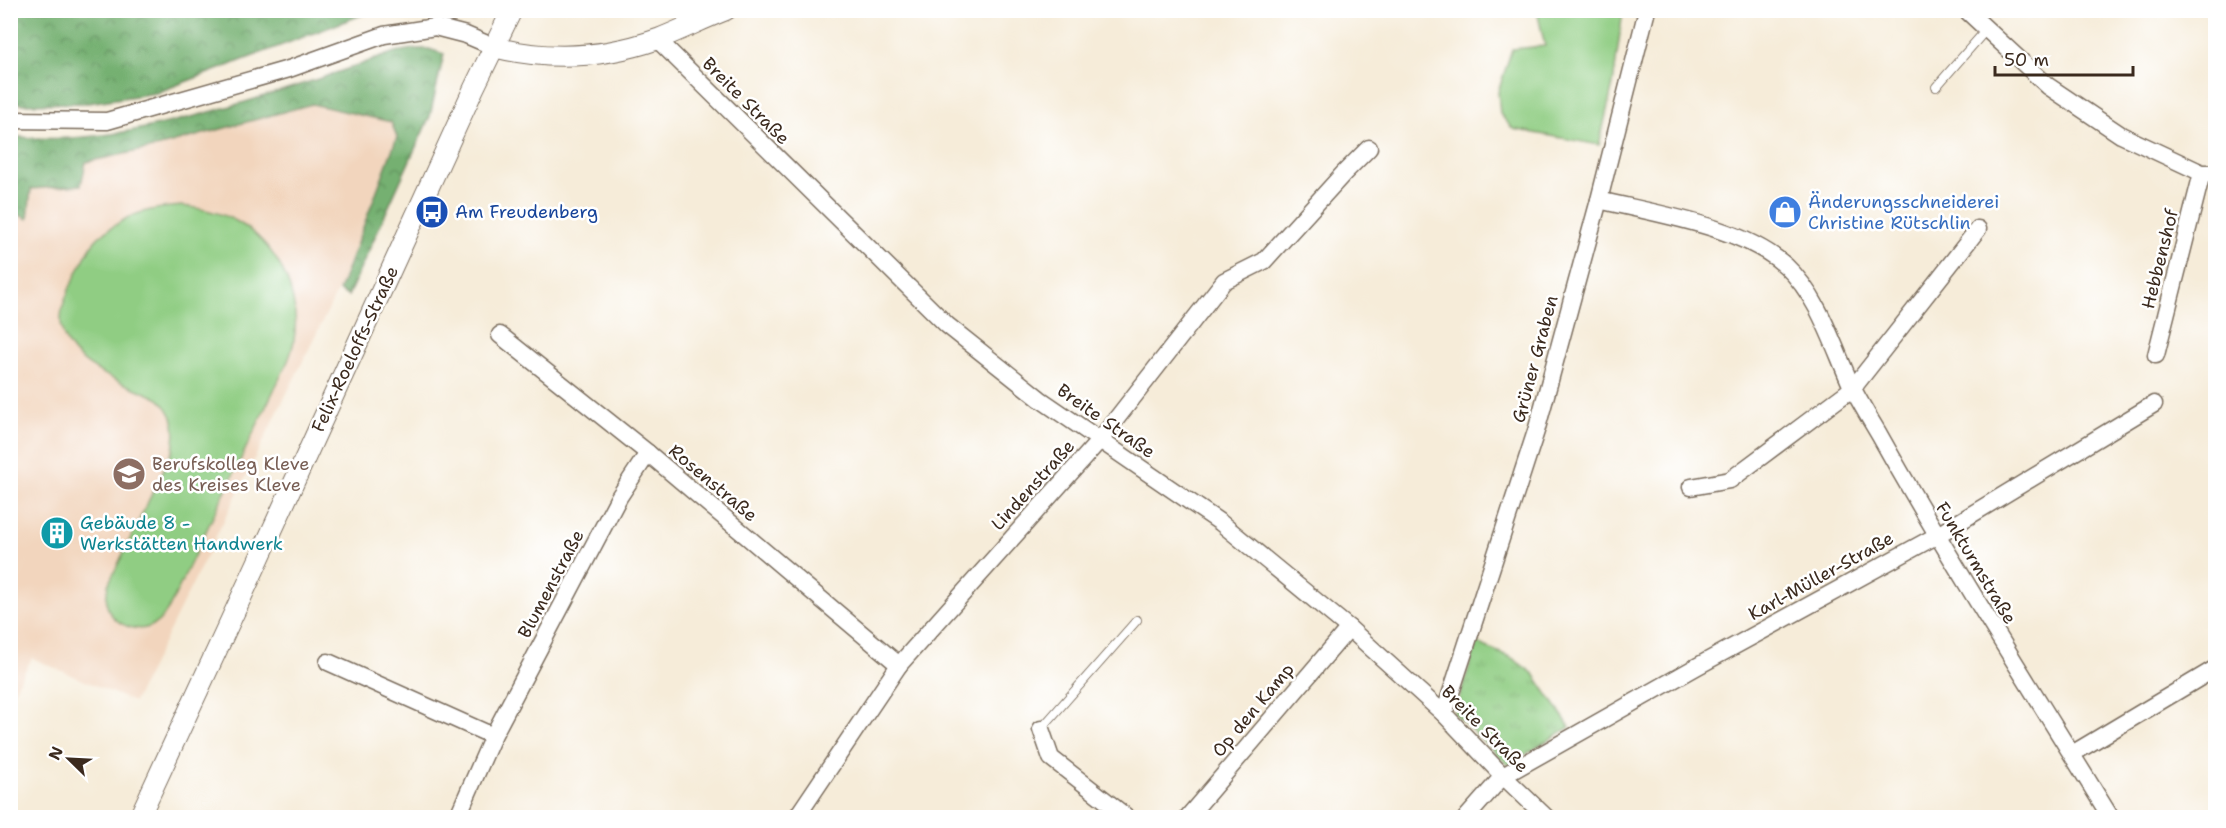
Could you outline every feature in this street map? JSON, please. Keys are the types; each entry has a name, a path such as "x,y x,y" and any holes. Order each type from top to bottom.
{"street":[{"name":"Felix-Roeloffs-Straße","path":"139,818 512,10"},
{"path":"10,120 107,121 289,69 384,35 414,30 435,27 466,35 494,47 573,57 624,48 657,39 726,10"},
{"name":"Grüner Graben","path":"1444,714 1537,428 1599,200 1647,10"},
{"name":"Hebbenshof","path":"1966,10 2048,86 2121,135 2209,173 2156,355"},
{"name":"Breite Straße","path":"657,39 946,325 1040,399 1221,523 1348,628 1444,714 1547,818"},
{"name":"Lindenstraße","path":"799,813 899,665 1099,441 1224,281 1264,261 1369,148"},
{"name":"Funkturmstraße","path":"1599,200 1712,228 1751,243 1774,256 1798,279 1815,303 1853,388 1936,536 2110,818"},
{"path":"1691,487 1730,480 1853,388 1978,229"},
{"name":"Rosenstraße","path":"500,335 648,453 899,665"},
{"name":"Karl-Müller-Straße","path":"1466,818 1503,776 1936,536 2154,404"},
{"name":"Blumenstraße","path":"457,818 493,736 619,496 648,453"},
{"name":"Op den Kamp","path":"1187,818 1348,628"},
{"path":"328,662 493,736"},
{"path":"2072,754 2216,668"},
{"path":"1041,729 1052,758 1128,818"},
{"path":"799,813 816,818"}],"lane":[{"path":"1936,87 1986,30"},
{"path":"1041,729 1137,620"}],"shaded area":[{"name":"Berufskolleg Kleve des Kreises Kleve","path":"311,104 391,122 396,137 338,290 134,702 32,658 11,696 11,211 27,219 31,187 81,186 84,160"}],"green space":[{"path":"10,11 372,11 156,93 88,103 23,104 11,102"},
{"path":"1537,11 1623,11 1613,84 1599,145 1513,129 1500,114 1498,92 1512,49 1545,46"},
{"path":"429,49 444,54 430,116 348,296 339,291 397,137 391,122 312,104 153,148 86,162 81,185 31,189 28,219 11,211 11,136 89,137 141,129 240,104 395,52"},
{"path":"183,206 228,217 247,228 263,242 276,259 293,298 294,341 288,361 169,608 153,625 141,629 116,620 108,609 106,597 108,585 173,450 174,422 159,399 98,371 77,355 64,336 61,317 70,288 98,238 125,219 139,213"},
{"path":"1477,643 1512,658 1534,674 1570,727 1508,765 1454,713"}],"place":[{"name":"Am Freudenberg","path":"432,212"},
{"name":"Änderungsschneiderei Christine Rütschlin","path":"1785,212"},
{"name":"Berufskolleg Kleve des Kreises Kleve","path":"129,474"},
{"name":"Gebäude 8 - Werkstätten Handwerk","path":"57,533"}]}
